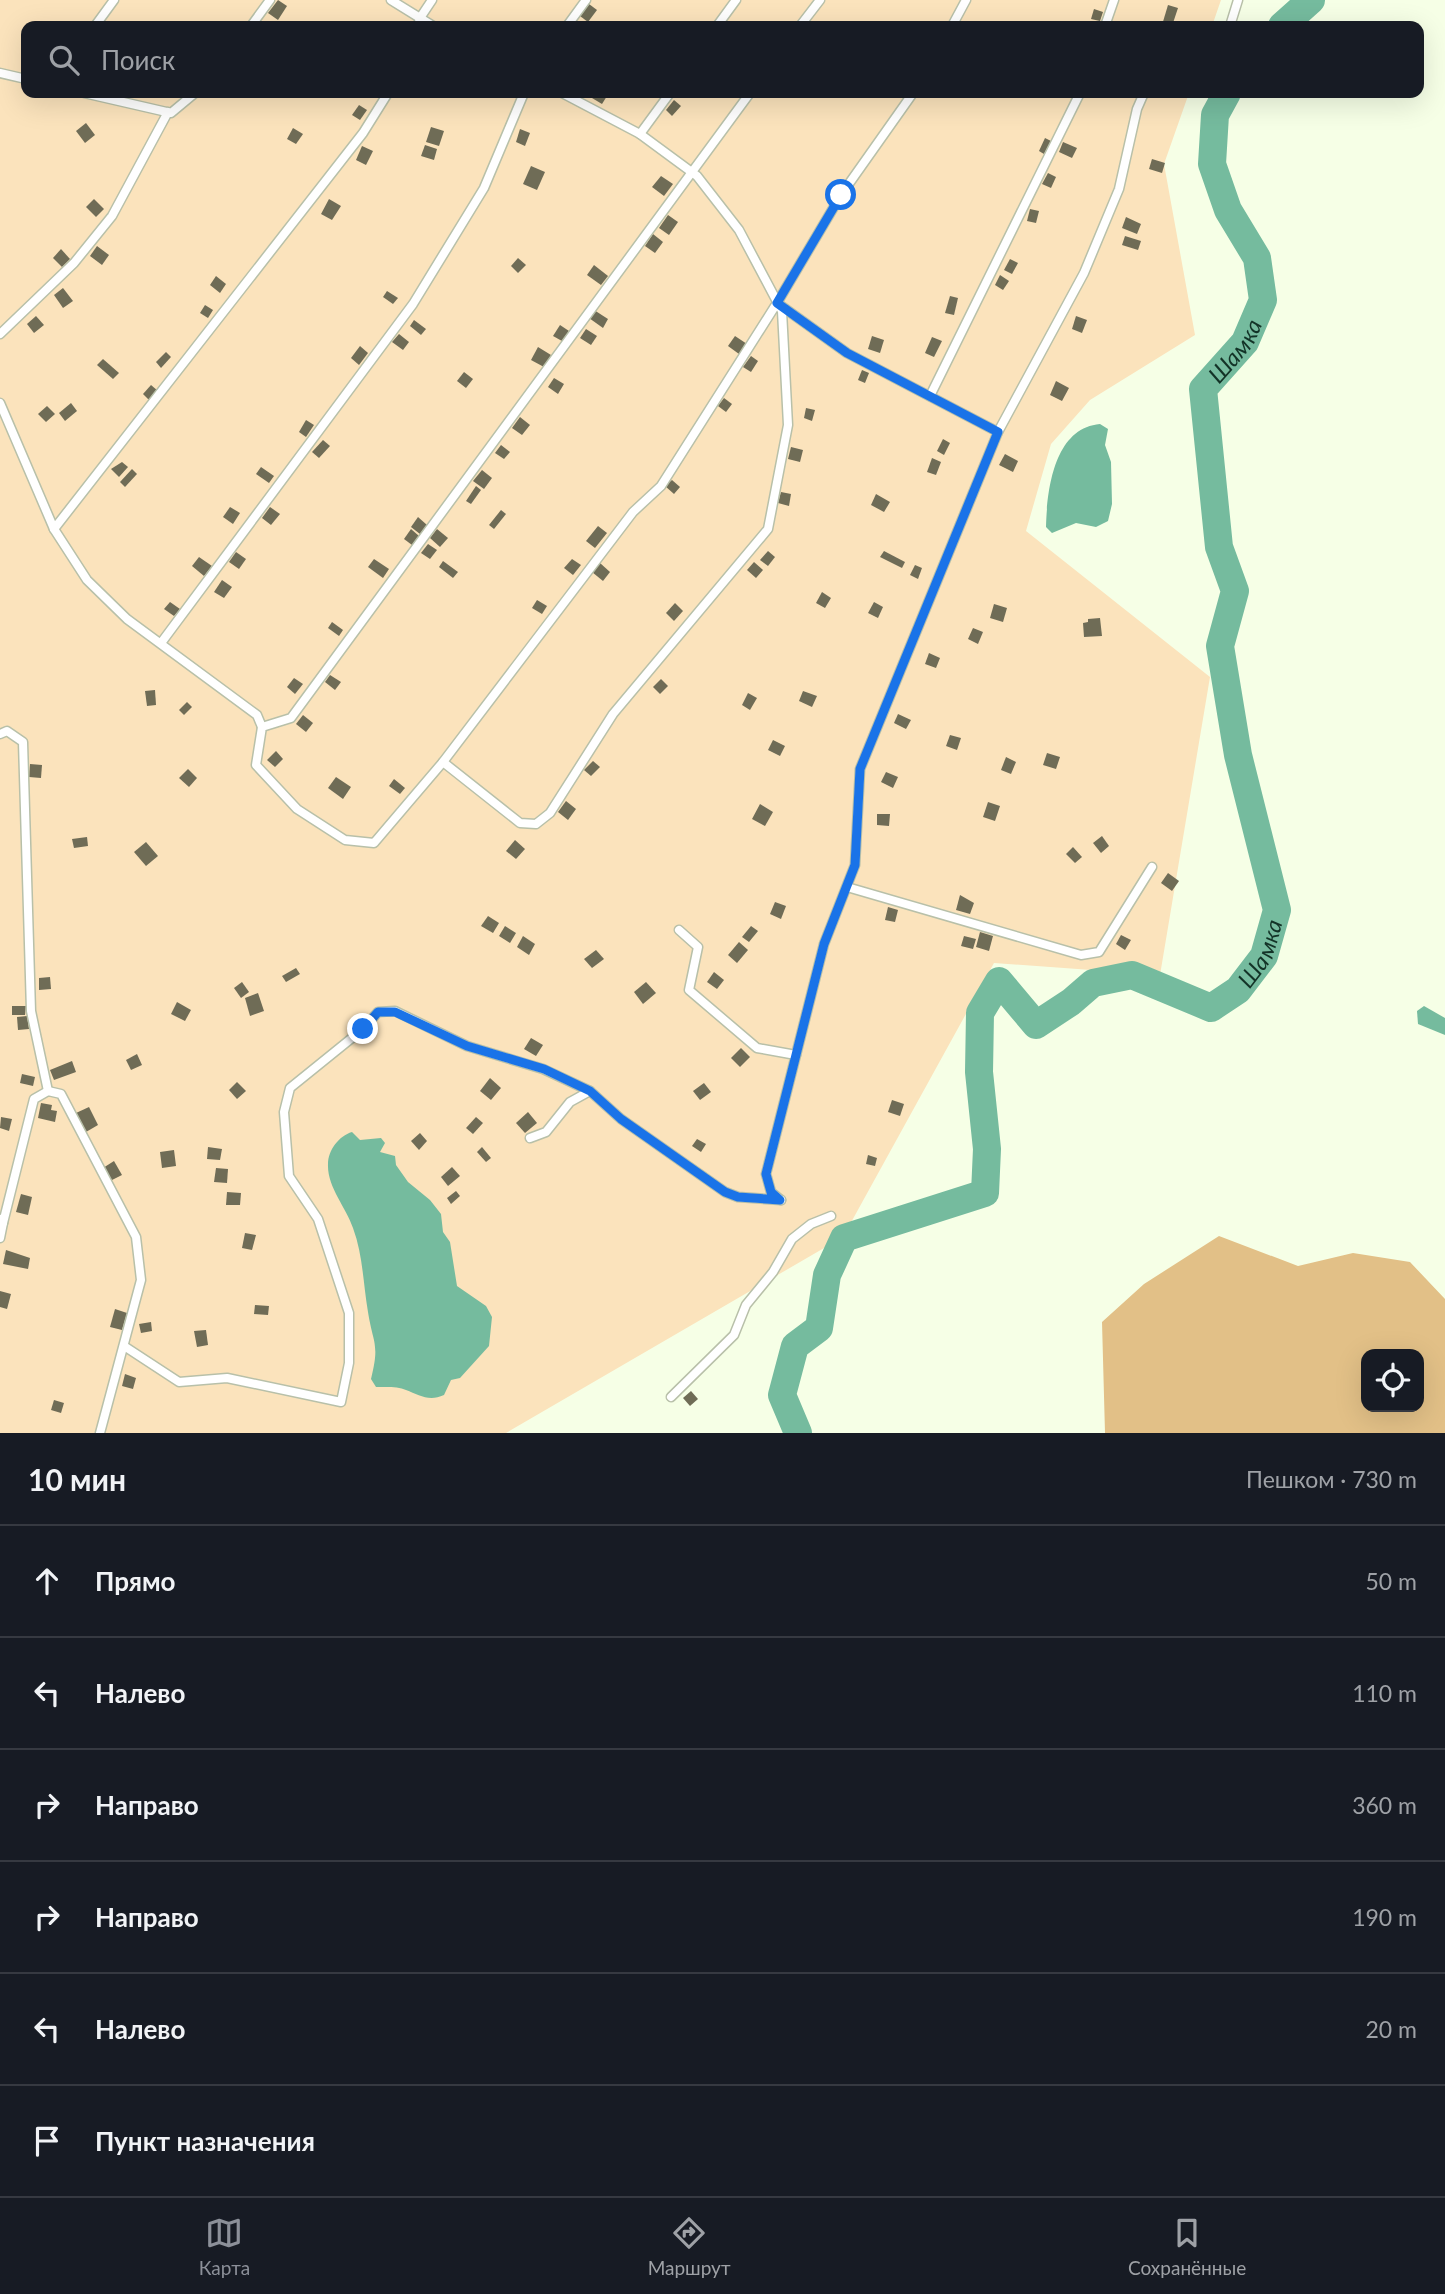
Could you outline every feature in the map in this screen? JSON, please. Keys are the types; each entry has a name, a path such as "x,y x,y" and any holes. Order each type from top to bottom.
{"lane":[{"path":"99,21 114,0"},
{"path":"255,21 270,0"},
{"path":"391,0 418,21"},
{"path":"420,21 432,0"},
{"path":"571,21 586,0"},
{"path":"721,21 736,0"},
{"path":"804,21 820,0"},
{"path":"955,21 966,0"},
{"path":"1107,21 1114,0"},
{"path":"1232,21 1238,0"},
{"path":"0,73 21,78"},
{"path":"105,98 168,112"},
{"path":"0,334 74,263 112,216 168,112 188,98"},
{"path":"54,529 363,133 384,98"},
{"path":"161,643 413,304 484,188 522,98"},
{"path":"443,762 520,823 536,824 550,813 613,715 768,529 788,425 782,311 739,230 692,172 640,134 572,98"},
{"path":"640,134 666,98"},
{"path":"262,727 291,718 746,98"},
{"path":"0,403 54,529 87,580 127,619 257,715 262,727 256,765 298,809 345,841 374,842 443,762 633,512 661,486 777,303 841,195 909,98"},
{"path":"930,397 1078,98"},
{"path":"124,1346 179,1382 227,1378 341,1402 349,1363 349,1313 318,1219 289,1176 284,1112 289,1088 363,1029 378,1012 395,1012 467,1046 544,1069 590,1091 621,1119 725,1192 738,1197 780,1200 771,1192 766,1174 824,944 855,865 860,769 998,432 1084,273 1119,189 1142,98"},
{"path":"777,303 847,353 998,432"},
{"path":"0,734 8,731 23,742 31,1011 48,1091"},
{"path":"846,887 1081,955 1099,952 1152,867"},
{"path":"679,930 698,947 689,990 757,1048 796,1055"},
{"path":"0,1238 34,1099 48,1091 61,1094 136,1237 141,1280 100,1433"},
{"path":"530,1138 546,1132 570,1102 590,1091"},
{"path":"671,1396 734,1335 746,1305 773,1272 792,1239 811,1224 831,1216"}],"shaded area":[{"path":"0,0 1221,0 1214,21 21,21 21,98 1187,98 1164,164 1195,335 1090,400 1051,444 1026,531 1210,677 1160,975 994,963 843,1237 506,1433 0,1433"},
{"path":"1100,424 1108,429 1105,445 1111,462 1112,504 1108,521 1096,527 1076,523 1052,533 1046,527 1048,496 1056,463 1072,437 1085,428"},
{"path":"1424,1006 1445,1018 1445,1035 1418,1024 1417,1011"},
{"path":"352,1132 360,1140 381,1138 385,1143 380,1152 395,1156 396,1165 408,1182 430,1200 441,1214 443,1232 450,1242 457,1286 486,1306 492,1317 489,1346 460,1378 451,1380 444,1395 439,1397 424,1397 399,1388 376,1387 371,1379 375,1344 359,1248 350,1220 328,1172 328,1159 335,1144"},
{"path":"1219,1236 1298,1266 1353,1253 1410,1262 1445,1299 1445,1433 1105,1433 1102,1322 1144,1284"}],"building":[{"path":"278,0 287,6 278,20 268,13"},
{"path":"589,4 597,10 589,21 580,16"},
{"path":"1168,5 1178,8 1174,21 1163,21"},
{"path":"1094,9 1103,12 1100,21 1091,19"},
{"path":"592,98 606,98 602,104"},
{"path":"674,100 681,106 672,116 666,110"},
{"path":"359,105 367,110 360,120 352,115"},
{"path":"86,123 95,135 85,143 76,131"},
{"path":"431,127 444,131 439,146 426,142"},
{"path":"293,128 303,134 296,144 287,139"},
{"path":"520,129 530,133 525,146 516,142"},
{"path":"1045,138 1051,141 1044,154 1039,151"},
{"path":"1063,142 1077,148 1072,158 1059,152"},
{"path":"425,145 437,149 434,160 421,156"},
{"path":"362,146 373,151 366,165 356,160"},
{"path":"1152,159 1165,163 1162,173 1149,169"},
{"path":"531,166 545,172 537,190 523,184"},
{"path":"1048,173 1056,177 1051,188 1042,184"},
{"path":"661,176 673,184 664,196 652,187"},
{"path":"94,199 104,209 96,217 86,207"},
{"path":"329,199 341,206 332,220 321,214"},
{"path":"1030,209 1039,211 1036,223 1027,221"},
{"path":"668,215 678,222 669,235 659,228"},
{"path":"1126,217 1141,224 1137,234 1122,228"},
{"path":"653,234 663,242 655,253 645,246"},
{"path":"1125,236 1141,241 1138,250 1122,245"},
{"path":"97,246 109,255 102,265 90,256"},
{"path":"61,249 70,259 62,267 53,258"},
{"path":"518,258 526,265 518,273 511,266"},
{"path":"1010,259 1018,263 1012,274 1004,270"},
{"path":"594,265 608,276 601,285 587,275"},
{"path":"1000,275 1009,281 1003,290 995,285"},
{"path":"216,276 226,284 220,293 210,285"},
{"path":"63,288 73,301 63,308 54,295"},
{"path":"387,291 398,298 393,304 383,297"},
{"path":"950,296 958,298 954,315 945,313"},
{"path":"205,305 213,310 208,318 200,313"},
{"path":"594,310 608,319 603,328 589,318"},
{"path":"36,316 44,325 34,333 27,324"},
{"path":"1076,316 1087,320 1082,333 1072,329"},
{"path":"414,320 426,329 421,335 410,326"},
{"path":"560,325 569,331 562,341 553,336"},
{"path":"586,329 597,336 591,345 580,338"},
{"path":"399,334 409,342 403,350 392,342"},
{"path":"735,336 747,344 739,354 728,346"},
{"path":"872,336 884,340 880,353 868,349"},
{"path":"932,337 942,341 934,357 925,353"},
{"path":"360,346 368,353 359,365 351,358"},
{"path":"538,347 551,355 544,367 531,360"},
{"path":"166,352 171,357 161,368 156,362"},
{"path":"751,356 758,361 751,372 743,367"},
{"path":"103,359 119,373 113,379 97,365"},
{"path":"862,370 869,373 865,383 858,380"},
{"path":"464,372 473,379 466,388 457,381"},
{"path":"554,378 564,384 558,394 548,387"},
{"path":"1056,381 1069,388 1062,401 1050,395"},
{"path":"151,385 158,391 150,401 143,394"},
{"path":"724,398 732,404 726,412 718,406"},
{"path":"71,403 77,411 65,421 59,413"},
{"path":"47,406 55,414 46,422 38,414"},
{"path":"806,408 815,410 812,421 804,418"},
{"path":"520,417 530,425 522,435 512,428"},
{"path":"306,420 314,425 306,437 299,432"},
{"path":"943,439 950,443 944,455 937,451"},
{"path":"323,440 330,446 319,458 312,452"},
{"path":"501,445 510,452 504,459 495,453"},
{"path":"791,447 803,450 800,462 788,459"},
{"path":"1005,454 1018,461 1013,472 999,465"},
{"path":"932,458 941,462 936,475 927,472"},
{"path":"122,462 128,467 119,477 111,469"},
{"path":"261,467 274,476 269,483 256,474"},
{"path":"132,469 137,474 125,487 120,482"},
{"path":"482,470 492,478 484,489 473,481"},
{"path":"672,480 680,487 674,494 665,486"},
{"path":"476,486 481,490 471,504 466,501"},
{"path":"781,492 791,494 789,506 778,503"},
{"path":"876,494 890,502 884,512 871,505"},
{"path":"230,507 240,513 233,524 223,517"},
{"path":"270,507 280,514 271,525 262,518"},
{"path":"501,510 506,514 494,529 489,525"},
{"path":"418,517 427,525 420,534 411,527"},
{"path":"598,526 607,533 595,548 586,541"},
{"path":"411,529 419,536 412,545 404,539"},
{"path":"437,529 448,538 440,547 430,538"},
{"path":"428,544 437,550 430,559 421,553"},
{"path":"768,551 775,557 768,566 760,560"},
{"path":"884,551 905,562 902,568 880,557"},
{"path":"236,552 246,559 239,569 229,562"},
{"path":"199,557 212,566 204,576 192,566"},
{"path":"374,559 389,569 383,578 368,567"},
{"path":"572,559 581,565 573,575 564,568"},
{"path":"443,561 458,572 453,578 439,567"},
{"path":"754,562 763,570 756,578 747,570"},
{"path":"600,563 610,572 603,581 592,572"},
{"path":"915,565 922,568 918,579 910,575"},
{"path":"222,580 232,587 224,598 214,592"},
{"path":"822,592 831,598 825,608 816,603"},
{"path":"537,600 547,606 542,614 532,608"},
{"path":"170,602 180,609 174,616 164,609"},
{"path":"874,602 883,607 878,618 868,613"},
{"path":"675,603 683,611 674,621 666,613"},
{"path":"994,604 1007,608 1003,622 990,618"},
{"path":"1100,618 1102,636 1084,637 1083,623 1088,622 1088,619"},
{"path":"332,622 343,630 339,636 328,628"},
{"path":"973,628 983,632 978,644 968,639"},
{"path":"929,653 940,658 936,668 925,664"},
{"path":"330,675 341,682 335,690 325,682"},
{"path":"294,678 303,684 295,694 287,687"},
{"path":"661,679 668,686 660,694 653,687"},
{"path":"155,690 156,705 147,706 145,691"},
{"path":"803,691 817,696 812,707 799,701"},
{"path":"748,693 757,698 750,710 742,705"},
{"path":"187,702 192,707 184,715 179,710"},
{"path":"898,714 911,720 906,729 894,723"},
{"path":"303,715 313,723 306,732 296,724"},
{"path":"950,735 961,738 957,750 946,746"},
{"path":"773,740 785,746 780,756 768,750"},
{"path":"276,751 283,759 275,767 267,760"},
{"path":"1047,753 1060,757 1056,769 1043,765"},
{"path":"1006,757 1016,762 1011,774 1001,770"},
{"path":"593,761 600,767 591,776 584,770"},
{"path":"30,764 42,765 41,778 29,777"},
{"path":"188,769 197,778 189,787 179,778"},
{"path":"886,772 898,777 893,788 881,782"},
{"path":"336,777 351,787 343,799 328,788"},
{"path":"394,779 405,788 400,794 389,786"},
{"path":"566,801 576,809 568,820 558,812"},
{"path":"988,802 1000,806 995,821 983,817"},
{"path":"760,804 773,812 765,826 752,819"},
{"path":"877,814 890,814 889,826 877,825"},
{"path":"1102,836 1109,846 1101,853 1093,843"},
{"path":"87,837 88,846 74,848 72,839"},
{"path":"515,840 525,849 516,859 506,851"},
{"path":"146,842 158,856 146,866 134,852"},
{"path":"1073,847 1082,857 1075,863 1066,854"},
{"path":"1168,873 1179,881 1172,891 1161,883"},
{"path":"960,895 974,903 970,914 956,910"},
{"path":"775,902 786,906 781,919 770,914"},
{"path":"888,907 898,910 895,922 885,920"},
{"path":"488,916 499,923 493,933 481,926"},
{"path":"505,926 516,933 510,943 499,936"},
{"path":"751,926 758,931 749,942 742,937"},
{"path":"980,932 993,936 989,951 976,947"},
{"path":"1121,935 1131,940 1125,950 1116,944"},
{"path":"523,936 535,944 529,955 517,947"},
{"path":"964,936 976,939 973,949 961,946"},
{"path":"739,942 748,950 737,963 728,955"},
{"path":"596,950 604,959 592,968 584,959"},
{"path":"296,968 300,974 286,982 282,976"},
{"path":"714,972 724,980 717,989 707,982"},
{"path":"50,977 51,989 39,990 39,978"},
{"path":"242,982 249,992 241,998 234,988"},
{"path":"646,982 656,993 643,1004 634,992"},
{"path":"258,993 264,1011 250,1016 245,998"},
{"path":"177,1002 191,1010 185,1021 171,1014"},
{"path":"12,1006 26,1006 25,1015 12,1015"},
{"path":"27,1016 29,1029 18,1030 17,1017"},
{"path":"531,1038 543,1045 536,1056 524,1049"},
{"path":"741,1048 750,1057 740,1067 731,1058"},
{"path":"137,1054 142,1065 131,1070 126,1060"},
{"path":"72,1061 76,1072 54,1080 50,1070"},
{"path":"22,1074 35,1077 33,1086 20,1083"},
{"path":"490,1078 501,1088 491,1100 480,1091"},
{"path":"237,1082 246,1091 237,1099 229,1090"},
{"path":"704,1083 711,1092 700,1100 693,1091"},
{"path":"892,1100 904,1104 900,1116 888,1112"},
{"path":"41,1103 52,1105 51,1110 57,1111 55,1122 38,1118"},
{"path":"89,1107 98,1125 86,1132 76,1113"},
{"path":"528,1112 537,1123 525,1133 516,1123"},
{"path":"1,1117 12,1119 9,1131 0,1128"},
{"path":"476,1117 483,1123 473,1134 466,1128"},
{"path":"420,1133 427,1141 419,1150 411,1141"},
{"path":"697,1139 706,1144 701,1152 692,1146"},
{"path":"208,1147 222,1149 220,1160 207,1159"},
{"path":"482,1147 491,1158 486,1162 477,1152"},
{"path":"174,1150 176,1166 162,1168 160,1152"},
{"path":"868,1155 877,1158 875,1166 866,1164"},
{"path":"114,1161 122,1175 110,1181 103,1168"},
{"path":"452,1167 460,1176 448,1186 441,1177"},
{"path":"216,1168 228,1169 227,1183 214,1182"},
{"path":"456,1191 460,1196 451,1204 447,1198"},
{"path":"227,1192 241,1193 240,1205 226,1205"},
{"path":"21,1194 32,1197 28,1215 16,1212"},
{"path":"245,1233 256,1235 252,1250 242,1248"},
{"path":"6,1250 30,1258 28,1269 3,1264"},
{"path":"0,1291 11,1294 7,1309 0,1307"},
{"path":"255,1305 269,1306 268,1315 254,1314"},
{"path":"115,1309 127,1313 122,1330 110,1327"},
{"path":"151,1322 152,1331 141,1333 139,1324"},
{"path":"206,1330 208,1345 197,1347 194,1331"},
{"path":"125,1374 136,1378 133,1389 122,1386"},
{"path":"691,1391 698,1399 690,1406 683,1398"},
{"path":"54,1400 64,1403 61,1413 51,1410"}],"waterway":[{"name":"Шамка","path":"1288,21 1311,0"},
{"name":"Шамка","path":"798,1433 782,1395 795,1346 819,1328 827,1275 844,1238 985,1193 987,1149 979,1072 980,1013 999,981 1036,1025 1071,1002 1093,983 1132,975 1211,1008 1238,990 1264,956 1277,910 1238,755 1220,646 1235,591 1219,547 1203,389 1245,342 1263,300 1257,258 1228,210 1212,164 1215,115 1224,98"}],"route":[{"path":"363,1029 378,1012 395,1012 467,1046 544,1069 590,1091 621,1119 725,1192 738,1197 780,1200 771,1192 766,1174 824,944 855,865 860,769 998,432 847,353 777,303 841,195"}]}
